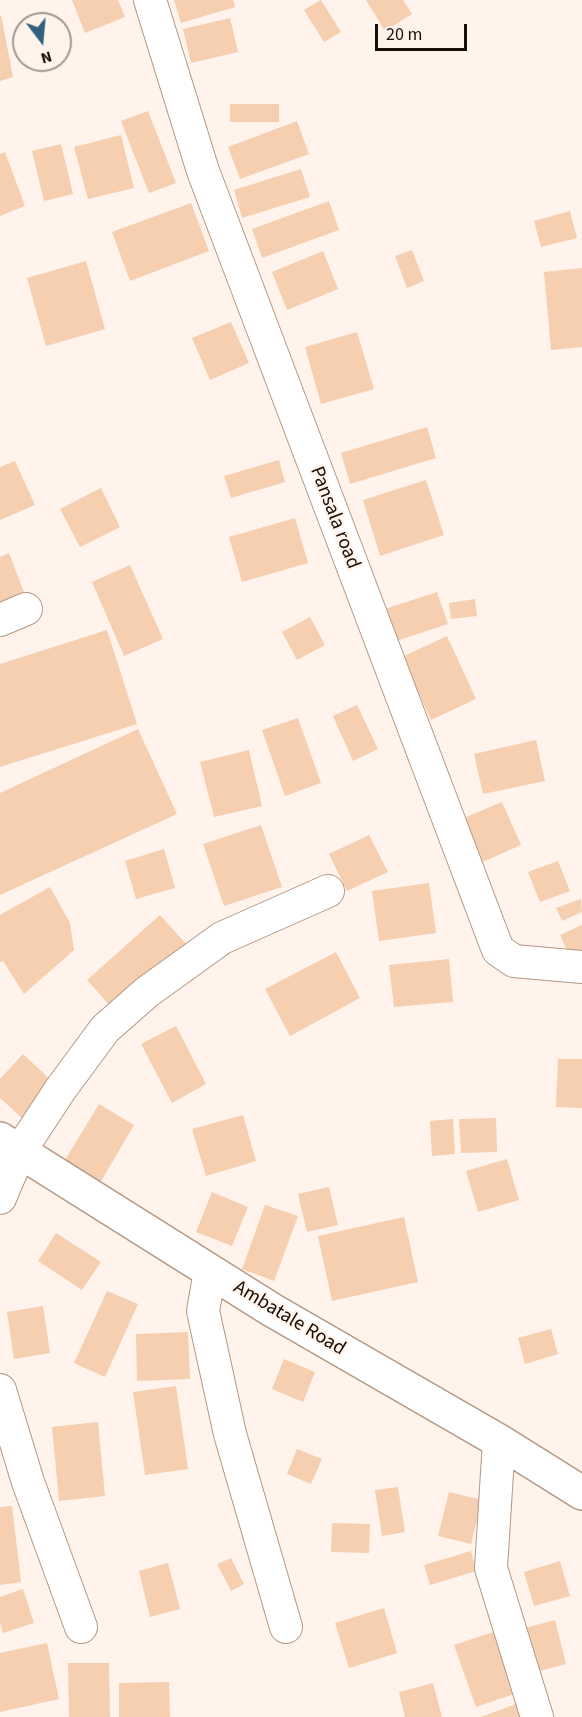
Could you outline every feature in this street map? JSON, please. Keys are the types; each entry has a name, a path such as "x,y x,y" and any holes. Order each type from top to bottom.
{"main road":[{"name":"Ambatale Road","path":"10,1145 272,1310 499,1441 582,1493"}],"street":[{"name":"Pansala road","path":"150,0 203,171 498,950 514,961 582,967"},
{"path":"0,1198 10,1145 60,1090 105,1029 147,992 222,938 328,891"},
{"path":"210,1272 203,1311 230,1434 286,1627"},
{"path":"0,1390 28,1482 81,1627"},
{"path":"499,1441 491,1568 537,1717"}],"building":[{"path":"72,0 118,0 125,17 85,33"},
{"path":"174,0 233,0 235,7 181,23"},
{"path":"321,0 341,32 324,42 304,10"},
{"path":"366,0 403,0 412,14 385,31"},
{"path":"0,16 13,77 0,81"},
{"path":"230,18 238,52 191,63 183,29"},
{"path":"230,104 279,104 279,122 230,122"},
{"path":"148,111 176,183 149,193 121,121"},
{"path":"297,121 309,154 240,179 228,147"},
{"path":"121,135 134,188 88,199 74,147"},
{"path":"61,144 73,194 44,201 32,151"},
{"path":"5,152 25,206 0,216 0,154"},
{"path":"301,169 310,197 242,218 234,190"},
{"path":"329,201 339,230 262,258 252,229"},
{"path":"191,203 209,251 130,281 112,232"},
{"path":"570,211 577,238 541,247 534,221"},
{"path":"412,250 424,281 407,288 395,256"},
{"path":"323,251 338,289 287,310 272,272"},
{"path":"86,261 105,329 46,346 27,278"},
{"path":"582,268 582,347 551,350 544,272"},
{"path":"231,322 249,363 210,380 192,338"},
{"path":"357,332 374,389 321,404 305,347"},
{"path":"427,427 436,458 350,484 341,453"},
{"path":"279,460 285,482 231,498 224,476"},
{"path":"15,461 35,505 0,520 0,467"},
{"path":"426,480 444,535 380,556 363,500"},
{"path":"101,488 120,527 80,547 60,509"},
{"path":"295,518 308,563 242,582 229,537"},
{"path":"9,553 27,600 0,610 0,557"},
{"path":"130,565 163,639 124,656 92,582"},
{"path":"437,592 448,624 393,642 382,610"},
{"path":"475,599 477,616 451,619 449,603"},
{"path":"310,617 325,645 297,660 282,632"},
{"path":"107,630 137,724 0,767 0,664"},
{"path":"447,636 476,699 431,720 402,657"},
{"path":"357,705 378,749 353,761 333,716"},
{"path":"298,718 321,783 285,796 262,730"},
{"path":"138,729 177,814 0,895 0,793"},
{"path":"536,740 545,781 483,794 474,754"},
{"path":"249,750 262,806 214,817 200,762"},
{"path":"502,802 521,845 478,864 459,820"},
{"path":"261,825 282,887 224,906 203,844"},
{"path":"369,835 388,872 347,891 329,854"},
{"path":"164,849 175,888 136,899 125,861"},
{"path":"558,861 570,891 540,902 528,872"},
{"path":"429,883 436,933 379,941 372,891"},
{"path":"50,887 70,923 74,950 24,994 3,961 0,962 0,915"},
{"path":"581,899 582,912 562,921 556,908"},
{"path":"160,915 187,945 114,1010 87,980"},
{"path":"582,925 582,962 574,966 560,935"},
{"path":"336,952 360,998 290,1036 265,989"},
{"path":"449,959 453,1002 394,1007 389,965"},
{"path":"176,1026 206,1084 172,1103 141,1044"},
{"path":"23,1054 56,1085 23,1119 0,1098 0,1079"},
{"path":"558,1059 582,1059 582,1108 556,1107"},
{"path":"99,1104 134,1125 100,1183 64,1162"},
{"path":"243,1115 256,1161 206,1176 192,1129"},
{"path":"496,1118 497,1152 461,1153 459,1119"},
{"path":"453,1119 455,1154 432,1156 430,1121"},
{"path":"507,1159 519,1200 478,1212 466,1171"},
{"path":"329,1187 338,1225 307,1232 298,1194"},
{"path":"212,1192 248,1207 232,1246 196,1232"},
{"path":"265,1205 298,1216 274,1281 242,1269"},
{"path":"404,1217 418,1282 332,1301 318,1236"},
{"path":"56,1233 101,1262 82,1290 38,1261"},
{"path":"107,1291 138,1304 105,1377 74,1363"},
{"path":"43,1306 50,1353 14,1359 7,1312"},
{"path":"551,1329 558,1354 525,1364 518,1338"},
{"path":"188,1332 190,1379 137,1381 136,1334"},
{"path":"284,1359 315,1372 303,1402 272,1389"},
{"path":"176,1386 188,1469 145,1475 133,1392"},
{"path":"98,1422 105,1496 59,1501 52,1427"},
{"path":"297,1449 322,1459 311,1484 287,1474"},
{"path":"398,1487 405,1532 382,1536 375,1490"},
{"path":"449,1492 482,1500 471,1544 438,1536"},
{"path":"12,1506 21,1582 0,1585 0,1507"},
{"path":"332,1523 370,1524 369,1553 331,1552"},
{"path":"471,1551 476,1571 430,1585 424,1565"},
{"path":"231,1558 244,1584 231,1591 217,1564"},
{"path":"560,1561 570,1596 534,1606 524,1572"},
{"path":"168,1563 180,1609 150,1617 139,1571"},
{"path":"23,1589 34,1623 3,1633 0,1623 0,1597"},
{"path":"384,1608 397,1653 349,1668 335,1623"},
{"path":"555,1620 566,1664 532,1673 521,1629"},
{"path":"496,1631 517,1693 476,1707 454,1645"},
{"path":"47,1643 59,1699 0,1712 0,1653"},
{"path":"68,1663 109,1663 110,1717 69,1717"},
{"path":"169,1682 170,1717 119,1717 119,1683"},
{"path":"433,1683 442,1717 405,1717 399,1692"},
{"path":"521,1702 527,1717 481,1717"}]}
